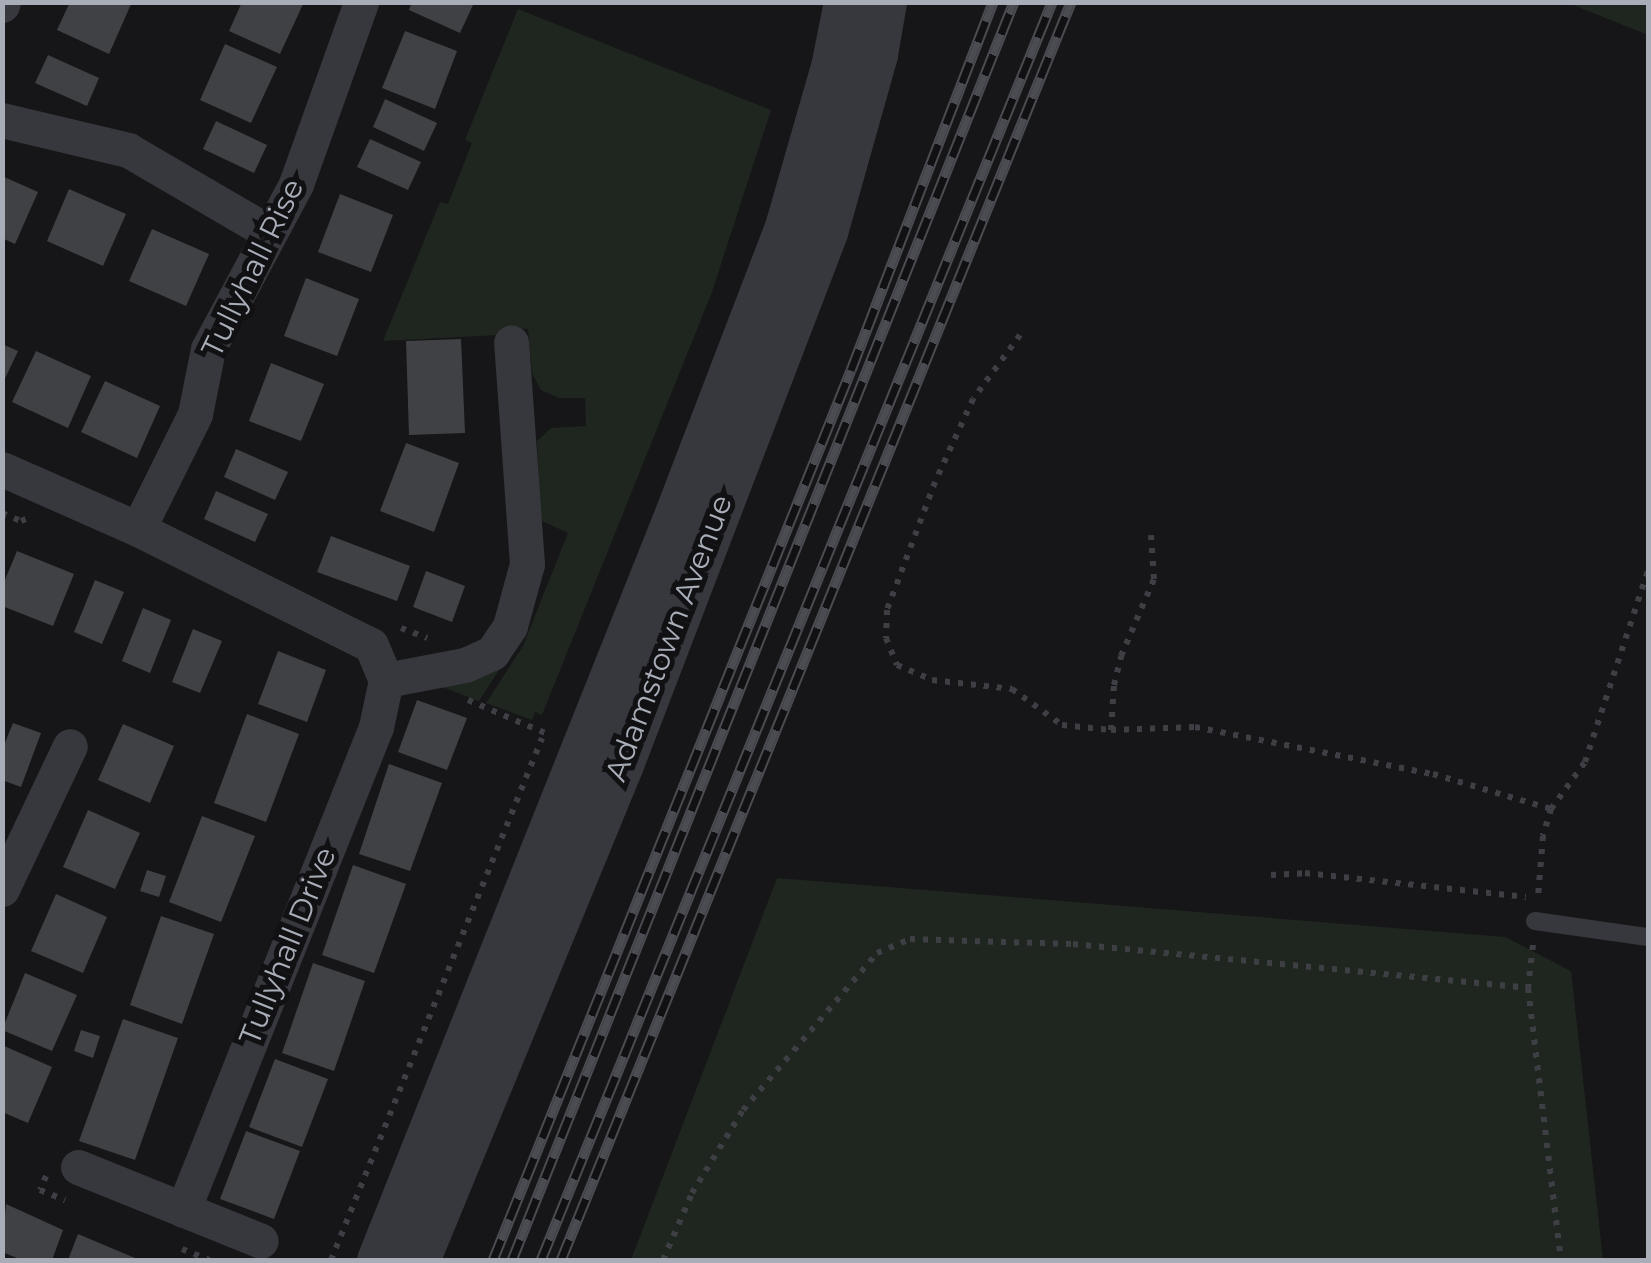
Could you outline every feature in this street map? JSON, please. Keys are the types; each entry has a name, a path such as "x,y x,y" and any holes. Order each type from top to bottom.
{"street":[{"name":"Tullyhall Rise","path":"138,529 196,414 208,350 296,184 361,2"},
{"name":"Adamstown Avenue","path":"379,1260 673,524 787,227 833,68 846,2"},
{"name":"Adamstown Avenue","path":"417,1260 624,755 824,232 875,54 884,2"},
{"path":"2,120 128,150 270,233"},
{"path":"2,469 138,529 371,645 386,680 464,665 492,653 510,626 527,564 511,343"},
{"name":"Tullyhall Drive","path":"183,1210 376,727 386,680"},
{"path":"2,889 17,826 70,746"},
{"path":"78,1166 262,1240"}],"lane":[{"path":"1536,921 1648,937"}],"path":[{"path":"1020,335 973,399 935,482 887,610 886,638 897,665 932,680 1012,689 1062,725 1111,730 1196,727 1314,748 1478,785 1552,809"},
{"path":"2,513 22,521 45,512"},
{"path":"1111,730 1114,685 1121,656 1154,579 1151,535"},
{"path":"1561,1260 1528,988 1543,836 1552,809 1585,762 1648,570"},
{"path":"390,624 424,638 438,638"},
{"path":"331,1260 545,733 459,697"},
{"path":"1271,876 1305,872 1537,899"},
{"path":"663,1260 692,1192 743,1110 877,953 910,940 1073,944 1528,988"}],"shaded area":[{"path":"1568,3 1648,3 1648,35"},
{"path":"518,9 771,110 712,292 542,715 535,712 532,720 486,703 523,646 568,533 540,520 537,441 551,428 586,426 585,398 559,398 541,390 532,373 528,329 500,329 500,335 383,341 440,202 448,204 472,143 465,140"},
{"path":"505,661 479,701 437,685"},
{"path":"777,878 1505,937 1571,971 1603,1260 631,1260"}],"building":[{"path":"70,2 132,2 109,54 57,30"},
{"path":"242,2 304,2 280,54 229,31"},
{"path":"412,2 473,5 460,33 409,10"},
{"path":"405,31 457,51 435,109 382,88"},
{"path":"225,44 277,67 251,123 200,100"},
{"path":"48,55 99,78 87,106 35,83"},
{"path":"385,99 437,123 424,151 373,127"},
{"path":"216,121 267,145 254,173 203,149"},
{"path":"370,139 421,162 408,190 357,167"},
{"path":"2,176 38,192 15,244 2,238"},
{"path":"69,189 126,214 103,266 47,241"},
{"path":"340,194 393,215 371,272 318,252"},
{"path":"152,229 209,254 186,306 129,281"},
{"path":"306,278 359,299 337,356 284,336"},
{"path":"461,339 465,433 409,435 406,341"},
{"path":"2,344 18,351 2,385"},
{"path":"36,351 91,376 68,428 12,402"},
{"path":"271,363 324,384 301,441 249,421"},
{"path":"105,381 160,406 137,458 81,432"},
{"path":"406,443 459,463 434,532 380,511"},
{"path":"236,449 288,472 275,500 224,477"},
{"path":"216,491 268,514 255,542 204,519"},
{"path":"331,536 410,566 397,601 317,572"},
{"path":"17,551 74,574 53,626 2,606 2,587"},
{"path":"426,571 465,586 452,622 413,607"},
{"path":"95,580 124,592 102,644 74,632"},
{"path":"143,608 171,620 150,673 122,661"},
{"path":"193,629 222,641 200,693 172,682"},
{"path":"278,651 326,670 307,722 258,704"},
{"path":"417,700 467,718 447,770 398,752"},
{"path":"247,714 299,734 266,822 214,803"},
{"path":"13,723 41,733 21,787 2,780 2,750"},
{"path":"123,724 174,746 150,803 98,780"},
{"path":"389,764 442,783 410,871 359,854"},
{"path":"88,810 140,833 115,889 63,867"},
{"path":"202,816 255,836 221,922 169,902"},
{"path":"353,865 406,884 374,973 322,955"},
{"path":"147,870 166,876 159,897 140,891"},
{"path":"56,894 107,917 83,973 31,951"},
{"path":"161,916 214,934 182,1024 130,1005"},
{"path":"313,963 365,981 334,1071 282,1053"},
{"path":"25,973 77,995 52,1051 2,1030"},
{"path":"123,1019 178,1038 135,1160 79,1141"},
{"path":"81,1030 100,1036 93,1058 74,1051"},
{"path":"2,1045 52,1067 28,1123 2,1112"},
{"path":"275,1059 328,1079 302,1147 249,1127"},
{"path":"246,1131 300,1151 274,1219 220,1199"},
{"path":"6,1204 63,1230 52,1260 22,1260 2,1252"},
{"path":"78,1234 135,1258 68,1260"}],"railway":[{"path":"493,1260 851,370 993,2"},
{"path":"512,1260 1014,2"},
{"path":"541,1260 1052,2"},
{"path":"561,1260 1071,2"}]}
